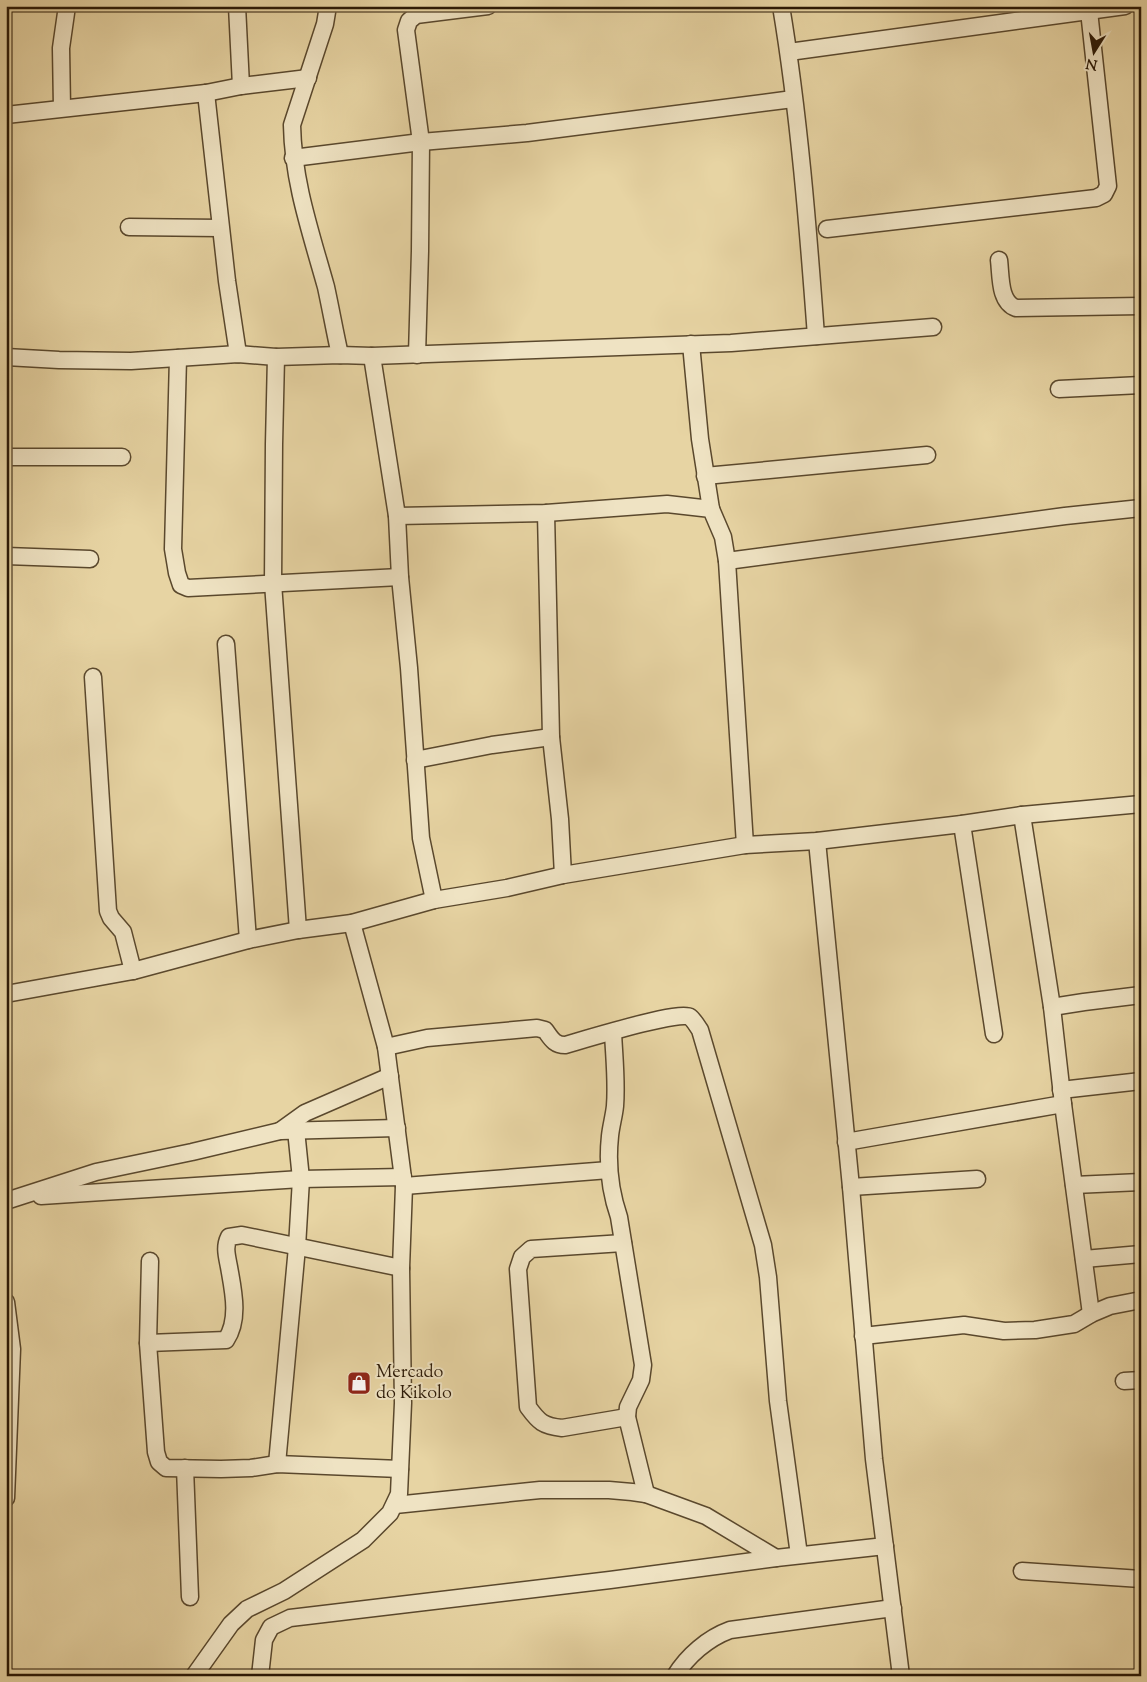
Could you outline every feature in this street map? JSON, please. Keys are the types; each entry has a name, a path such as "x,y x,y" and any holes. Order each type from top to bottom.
{"street":[{"path":"62,108 61,48 67,6"},
{"path":"238,6 241,86"},
{"path":"328,6 325,24 292,125 293,158 340,355"},
{"path":"417,355 420,251 420,142 406,30 408,21 416,15 488,6"},
{"path":"781,6 789,52 809,241 816,336"},
{"path":"789,52 1125,6"},
{"path":"827,229 1096,198 1104,194 1108,186 1089,11"},
{"path":"6,115 206,93 241,86 308,78"},
{"path":"206,93 220,228 238,354"},
{"path":"293,158 420,142 527,133 793,99"},
{"path":"128,227 220,228"},
{"path":"999,260 1004,298 1010,306 1016,308 1141,306"},
{"path":"6,357 122,361 238,354 276,357 417,355 691,344 933,327"},
{"path":"691,344 705,476 711,509 723,536 727,561 745,846"},
{"path":"372,356 397,516 400,577 409,668 421,838 434,900"},
{"path":"276,357 273,583 298,930"},
{"path":"178,358 173,548 181,585 188,588 400,577"},
{"path":"1059,389 1141,385"},
{"path":"705,476 927,455"},
{"path":"6,457 122,457"},
{"path":"397,516 546,513 667,504 711,509"},
{"path":"727,561 1141,508"},
{"path":"546,513 551,737 560,819 563,875"},
{"path":"6,556 90,559"},
{"path":"226,644 248,940"},
{"path":"93,677 108,911 111,918 123,932 134,971"},
{"path":"415,760 492,745 551,737"},
{"path":"6,994 134,971 248,940 298,930 352,923 434,900 508,888 563,875 745,846 817,841 1022,815 1141,804"},
{"path":"1022,815 1052,1007 1091,1314"},
{"path":"962,824 994,1034"},
{"path":"817,841 874,1459 901,1676"},
{"path":"194,1676 220,1637 247,1609 284,1591 363,1540 390,1513 399,1494 402,1403 401,1268 403,1182 398,1128 386,1047 352,923"},
{"path":"1052,1007 1141,995"},
{"path":"386,1047 428,1038 537,1028 545,1030 554,1042 565,1045 656,1020 684,1015 691,1017 700,1030 763,1246 768,1277 778,1401 799,1555"},
{"path":"613,1032 616,1088 610,1135 609,1170 643,1365 641,1380 628,1407 627,1417 646,1494"},
{"path":"288,1130 305,1113 390,1076"},
{"path":"846,1142 1141,1082"},
{"path":"11,1199 96,1172 288,1130 398,1128"},
{"path":"277,1464 297,1247 301,1179 288,1130"},
{"path":"11,1199 301,1179 403,1182 609,1170"},
{"path":"850,1187 978,1179"},
{"path":"1074,1185 1141,1182"},
{"path":"148,1343 226,1340 232,1332 234,1295 225,1245 229,1237 242,1235 401,1268"},
{"path":"623,1242 531,1249 522,1257 518,1269 528,1407 539,1422 551,1427 562,1428 627,1417"},
{"path":"1084,1259 1141,1254"},
{"path":"150,1261 148,1343 156,1452 159,1462 166,1468 251,1468 277,1464 400,1469"},
{"path":"863,1336 964,1325 1016,1332 1074,1324 1110,1306 1141,1300"},
{"path":"6,1497 12,1349 7,1313"},
{"path":"1124,1381 1141,1380"},
{"path":"185,1468 190,1597"},
{"path":"395,1505 540,1490 610,1490 646,1494 706,1516 776,1558"},
{"path":"260,1676 264,1640 271,1627 290,1618 885,1546"},
{"path":"1022,1571 1141,1579"},
{"path":"675,1676 684,1663 708,1641 730,1630 893,1608"}],"place":[{"name":"Mercado do Kikolo","path":"359,1383"}]}
